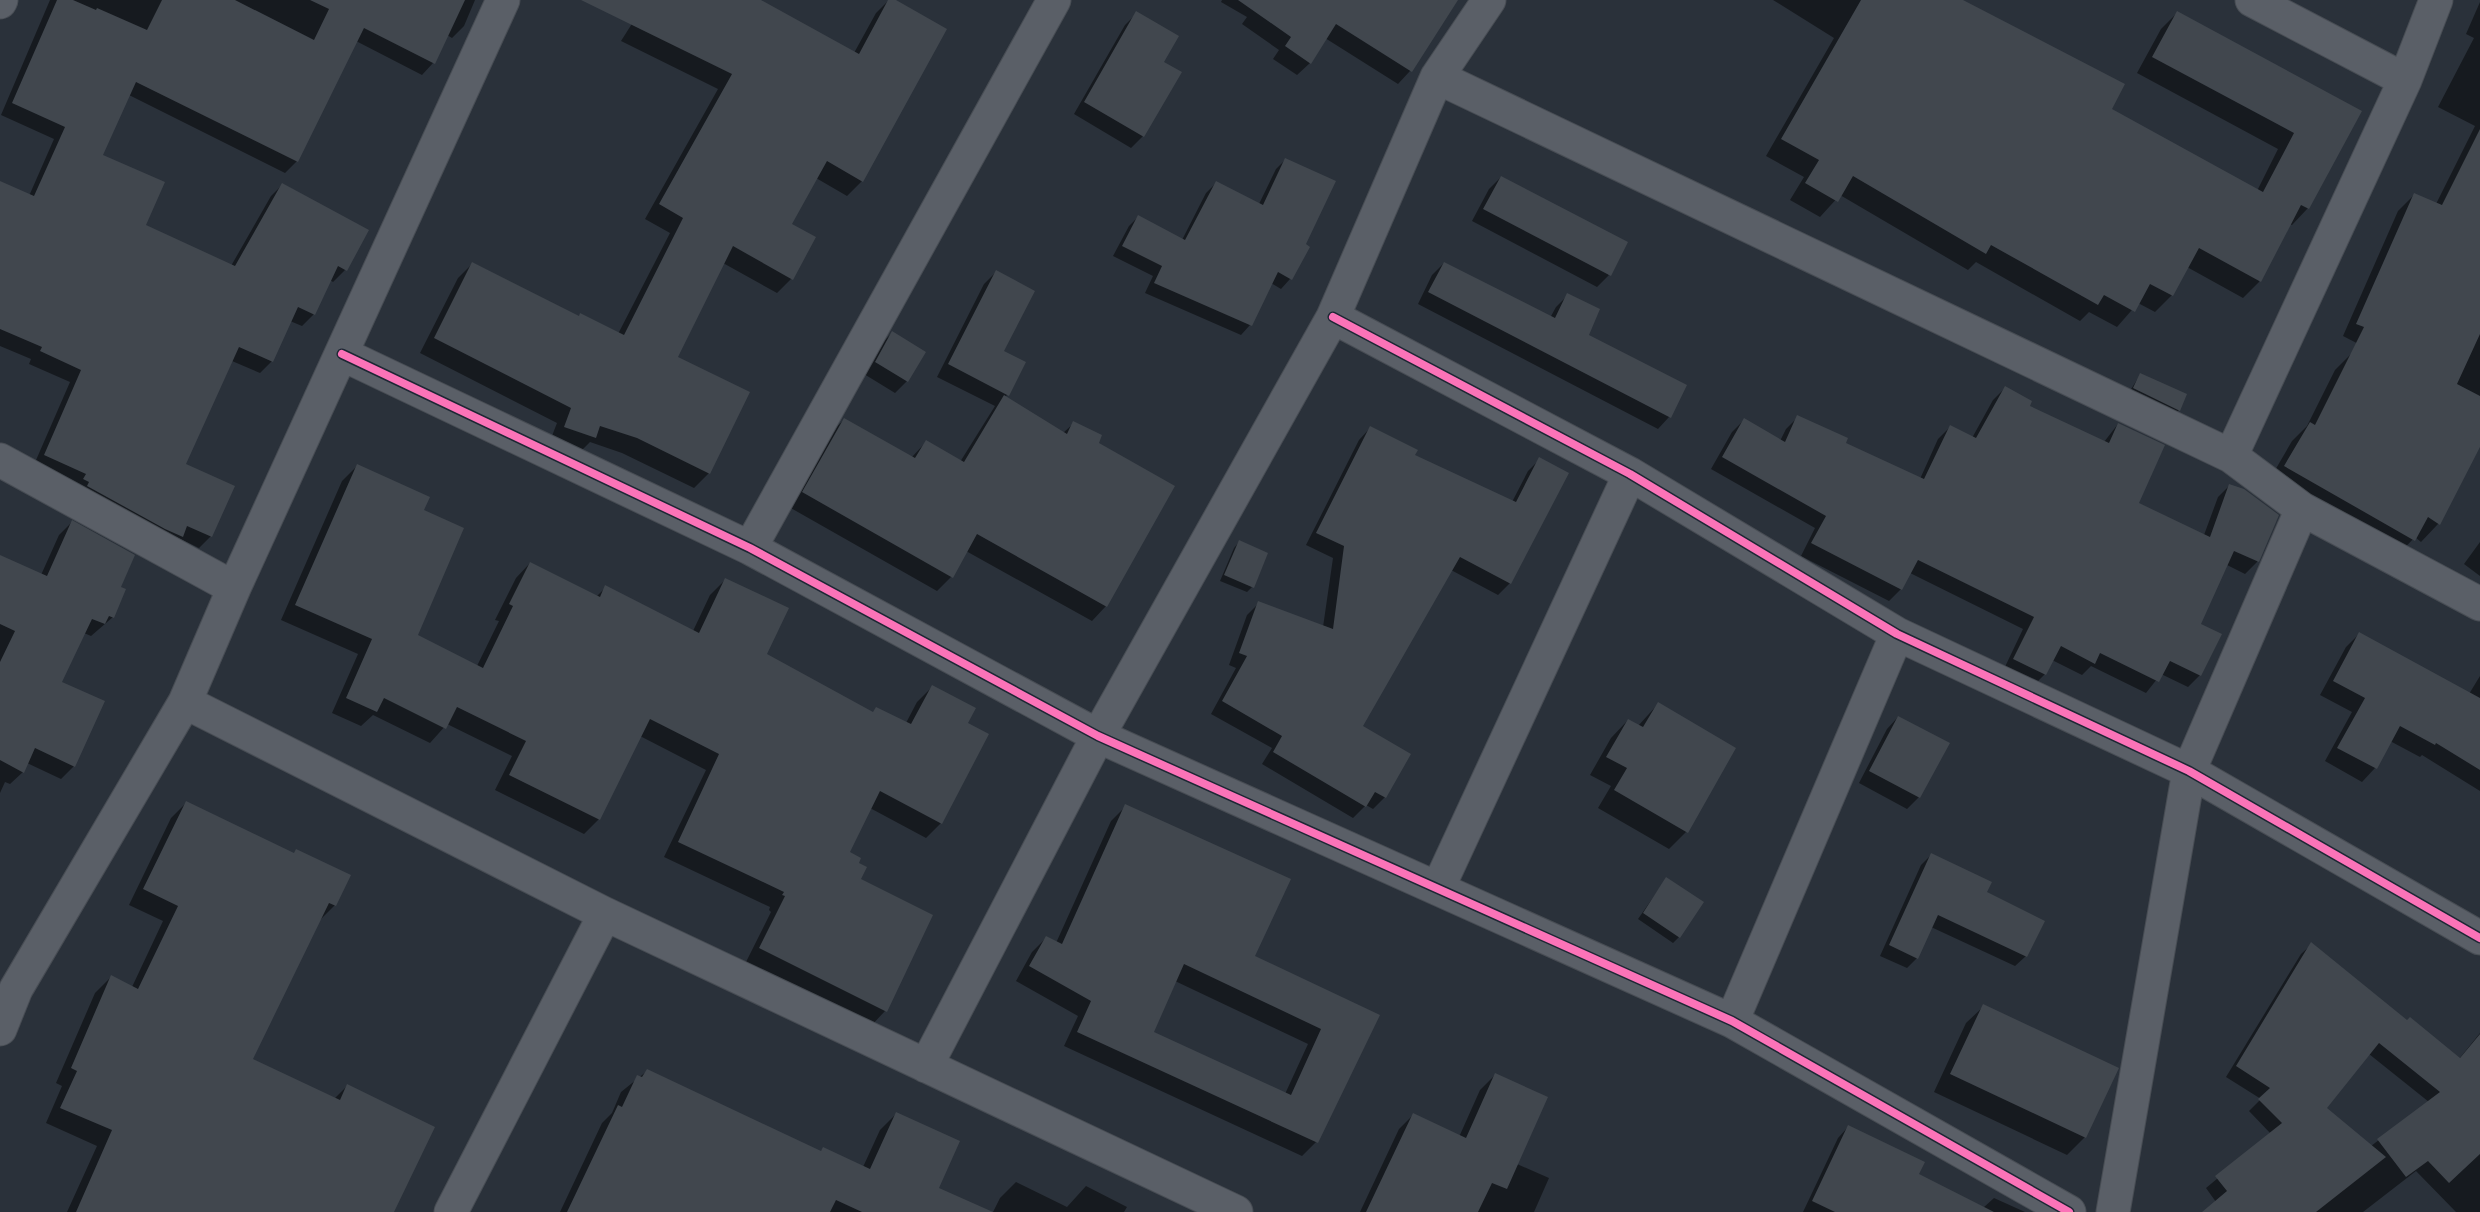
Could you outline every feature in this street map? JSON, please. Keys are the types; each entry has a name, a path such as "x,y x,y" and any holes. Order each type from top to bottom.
{"street":[{"path":"0,1029 8,984 185,702 234,588 504,0"},
{"path":"750,548 1054,0"},
{"path":"926,1066 1098,736 1333,317 1437,77 1489,0"},
{"path":"2252,0 2404,80"},
{"path":"2231,456 2404,80 2436,0"},
{"path":"1437,77 2231,456 2302,509 2480,604"},
{"path":"1333,317 1630,474 1897,634 2189,771 2480,938"},
{"path":"342,354 750,548 1098,736 1732,1021 2069,1212"},
{"path":"0,460 234,588"},
{"path":"1438,888 1630,474"},
{"path":"2113,1212 2189,771 2302,509"},
{"path":"1732,1021 1897,634"},
{"path":"185,702 605,914 1236,1212"},
{"path":"451,1212 605,914"}],"building":[{"path":"57,0 73,0 96,10 97,8 147,30 162,0 235,0 314,40 329,9 310,0 465,0 435,64 364,28 298,162 136,82 103,155 165,182 146,225 235,266 282,183 369,230 347,271 338,266 315,315 298,307 273,362 239,347 186,464 235,486 212,537 187,526 183,537 165,529 87,486 89,482 83,479 86,474 44,455 81,370 40,351 42,347 0,329 0,181 34,196 65,127 12,103"},
{"path":"581,0 761,0 859,54 888,0 896,0 947,29 863,182 827,161 792,224 816,237 793,280 733,246 678,357 750,392 710,474 637,438 600,426 596,438 564,427 571,408 434,338 472,262 579,316 580,313 624,335 683,218 659,204 732,74"},
{"path":"1238,0 1458,0 1412,72 1336,24 1311,64 1285,46 1291,37"},
{"path":"1861,0 1963,0 2125,84 2112,109 2263,192 2294,133 2152,57 2177,11 2362,111 2309,209 2301,205 2261,282 2199,248 2173,296 2150,284 2135,312 2104,295 2098,305 1991,245 1986,254 1853,176 1838,202 1805,183 1819,160 1781,139"},
{"path":"1136,11 1179,36 1164,62 1182,72 1144,137 1084,102"},
{"path":"2480,129 2480,334 2457,384 2480,396 2480,447 2440,525 2428,517 2415,541 2284,466 2310,422 2315,425 2364,327 2356,324 2414,193 2442,205"},
{"path":"1285,158 1336,181 1306,244 1310,247 1292,280 1278,272 1252,326 1154,283 1162,266 1122,246 1138,215 1185,240 1216,181 1263,205"},
{"path":"1501,176 1628,242 1611,276 1483,209"},
{"path":"1444,262 1555,318 1567,293 1600,309 1589,335 1687,385 1671,418 1428,292"},
{"path":"996,270 1035,291 1004,351 1026,362 1009,396 948,364"},
{"path":"892,331 926,352 908,382 875,362"},
{"path":"2140,373 2187,394 2180,411 2133,388"},
{"path":"2005,386 2032,401 2030,406 2109,443 2118,423 2165,445 2139,503 2210,537 2229,484 2244,489 2279,515 2259,562 2234,551 2201,624 2222,634 2201,676 2170,661 2159,682 2100,653 2095,664 2061,646 2046,675 2013,659 2034,617 1918,560 1902,590 1811,543 1826,516 1722,457 1744,418 1785,442 1797,415 1848,438 1846,443 1924,479 1950,425 1976,438"},
{"path":"1004,395 1067,434 1073,421 1102,435 1099,443 1175,486 1107,607 977,534 953,578 802,492 844,418 915,458 926,440 964,462"},
{"path":"1370,426 1418,450 1415,455 1516,502 1539,457 1569,473 1511,584 1460,557 1363,726 1411,754 1386,798 1375,792 1366,807 1273,752 1282,736 1222,701 1247,656 1239,653 1258,601 1333,629 1344,546 1316,533"},
{"path":"357,464 430,497 424,510 464,528 418,635 483,668 513,606 509,604 530,562 600,597 605,585 699,633 725,578 789,608 767,654 873,712 876,707 911,724 932,685 976,708 968,723 989,734 942,824 880,791 850,852 861,858 859,863 867,867 861,879 933,915 887,1012 759,948 785,896 782,895 784,892 678,842 719,754 650,719 600,820 509,775 526,741 457,707 446,729 384,698 377,712 346,698 372,639 295,605"},
{"path":"72,520 135,555 121,587 126,589 114,618 109,616 105,624 92,619 62,682 105,701 75,767 35,748 24,773 0,760 0,662 15,631 0,624 0,555 47,576"},
{"path":"1239,540 1268,553 1254,588 1224,575"},
{"path":"2359,632 2480,698 2480,770 2436,743 2435,745 2400,726 2377,769 2337,748 2365,698 2333,681"},
{"path":"1658,702 1736,748 1688,833 1614,790 1627,768 1606,757 1628,719 1643,727"},
{"path":"1898,716 1950,743 1920,798 1869,771"},
{"path":"186,801 294,853 296,849 351,875 336,906 329,903 253,1059 340,1100 347,1084 435,1127 394,1212 76,1212 112,1130 60,1108 77,1071 71,1068 111,975 138,989 178,906 143,889"},
{"path":"1125,804 1291,879 1255,956 1380,1015 1318,1143 1077,1032 1091,1001 1029,966 1046,936 1062,944","holes":["1184,964 1321,1029 1291,1095 1154,1032"]},
{"path":"1931,853 1992,882 1987,892 2045,921 2027,957 1938,915 1918,959 1889,945"},
{"path":"1666,877 1704,902 1680,938 1643,913"},
{"path":"2311,942 2407,1020 2410,1017 2460,1058 2480,1034 2480,1154 2449,1183 2428,1161 2406,1177 2377,1139 2440,1092 2379,1043 2327,1108 2386,1157 2316,1212 2202,1212 2227,1191 2215,1176 2282,1123 2258,1099 2270,1088 2236,1066"},
{"path":"1983,1004 2119,1068 2086,1138 1950,1074"},
{"path":"647,1069 821,1151 823,1147 870,1169 896,1112 960,1141 939,1188 993,1212 862,1212 836,1200 830,1212 567,1212 618,1105 622,1107 637,1075 642,1077"},
{"path":"1495,1073 1548,1097 1507,1189 1492,1183 1478,1212 1366,1212 1413,1113 1466,1138"},
{"path":"1848,1125 1925,1162 1919,1174 1994,1212 1835,1212 1812,1201"}],"cycle path":[{"path":"1333,317 1630,474 1897,634 2189,771 2480,938"},
{"path":"342,354 750,548 1098,736 1732,1021 2069,1212"}]}
